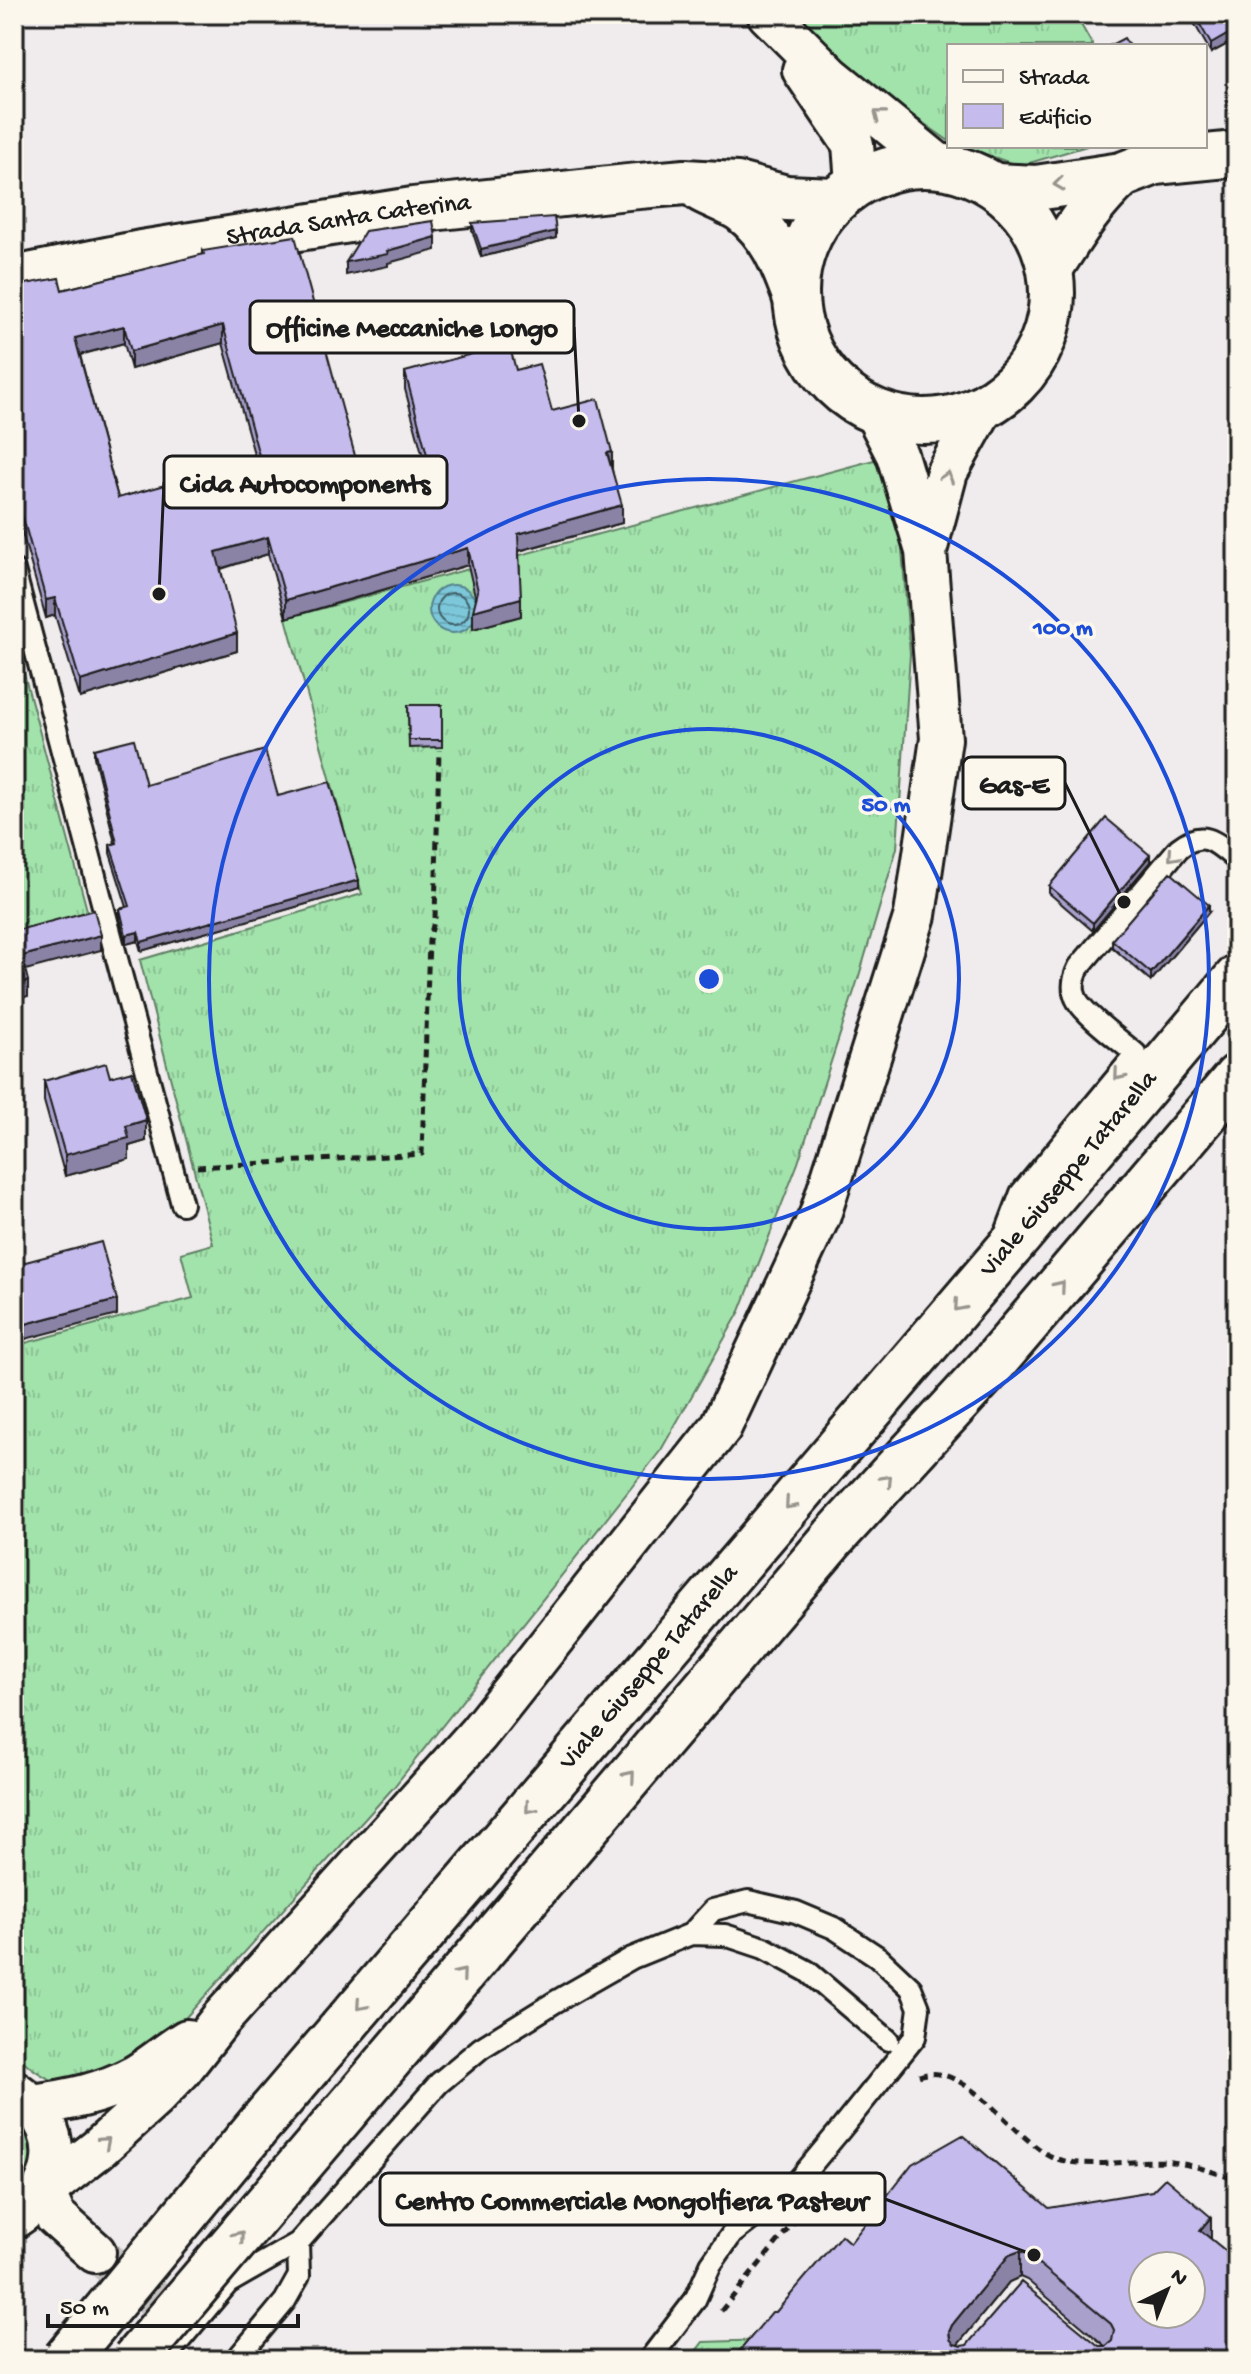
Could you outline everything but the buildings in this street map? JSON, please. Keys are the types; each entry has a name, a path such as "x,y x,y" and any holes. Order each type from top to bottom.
{"main road":[{"path":"995,186 1036,188 1122,175 1155,162 1237,154"},
{"path":"685,182 741,210 765,233 778,252 795,296 802,332 818,366 843,393 875,412 901,420 928,422 956,418 982,409 1010,390 1032,365 1047,334 1053,301 1051,267 1040,236 1021,208 978,176 939,165 916,164 894,168 845,192 814,227 800,260 795,296"},
{"path":"1051,267 1085,214 1122,175"},
{"name":"Strada Santa Caterina","path":"14,279 141,253 413,210 685,182 737,185 786,198 845,192"},
{"name":"Viale Giuseppe Tatarella","path":"65,2360 259,2125 1237,978"},
{"name":"Viale Giuseppe Tatarella","path":"134,2360 834,1537 992,1365 1237,1077"}],"street":[{"path":"767,14 830,76 939,165"},
{"path":"767,14 853,144 845,192"},
{"path":"926,551 947,472 982,409"},
{"path":"14,2218 98,2149 181,2070 221,2019 478,1734 721,1427 820,1215 915,915 941,739 926,551 897,455 875,412"},
{"path":"23,2098 75,2100 106,2090 137,2074 221,2019"},
{"path":"23,2098 47,2125 52,2149 50,2173 44,2191 55,2216 95,2252"}],"lane":[{"path":"14,570 182,1204"},
{"path":"1003,1256 1021,1193 1136,1054 1076,999 1073,980 1079,967 1188,841 1204,838 1215,842 1237,860"},
{"path":"649,2360 695,2300 711,2264 732,2234 791,2189 915,2037 919,2008 911,1988 878,1957 834,1928 796,1912 748,1901 713,1910 691,1934"},
{"path":"163,2360 228,2283 298,2243 439,2083 481,2048 632,1958 691,1934 725,1935 764,1948 807,1971 888,2040"},
{"path":"236,2360 285,2301 299,2276 298,2243"}],"path":[{"path":"174,1172 206,1165 422,1154 429,940 435,918 439,750"},
{"path":"913,2080 922,2074 940,2073 964,2084 1040,2150 1056,2159 1073,2163 1171,2162 1237,2180"},
{"path":"715,2319 800,2215"}],"green space":[{"path":"787,14 1075,14 1092,44 947,44 947,140 872,87"},
{"path":"969,148 1080,148 1019,166"},
{"path":"878,459 897,482 910,654 897,848 798,1163 740,1311 661,1450 393,1788 168,2037 141,2059 64,2086 50,2079 30,2067 14,2050 14,1346 193,1298 181,1253 213,1244 140,960 362,894 286,618"},
{"path":"14,636 91,925 14,946"},
{"path":"14,2115 28,2133 32,2154 28,2174 14,2192"},
{"path":"767,2340 750,2360 689,2360 703,2342"}],"water":[{"path":"453,585 470,592 477,609 470,626 453,633 436,626 429,609 436,592"}],"tunnel":[{"path":"95,2252 190,2328"}],"place":[{"name":"Officine Meccaniche Longo","path":"579,421"},
{"name":"Cida Autocomponents","path":"159,594"},
{"name":"Gas-E","path":"1124,902"},
{"name":"Centro Commerciale Mongolfiera Pasteur","path":"1034,2255"}]}
